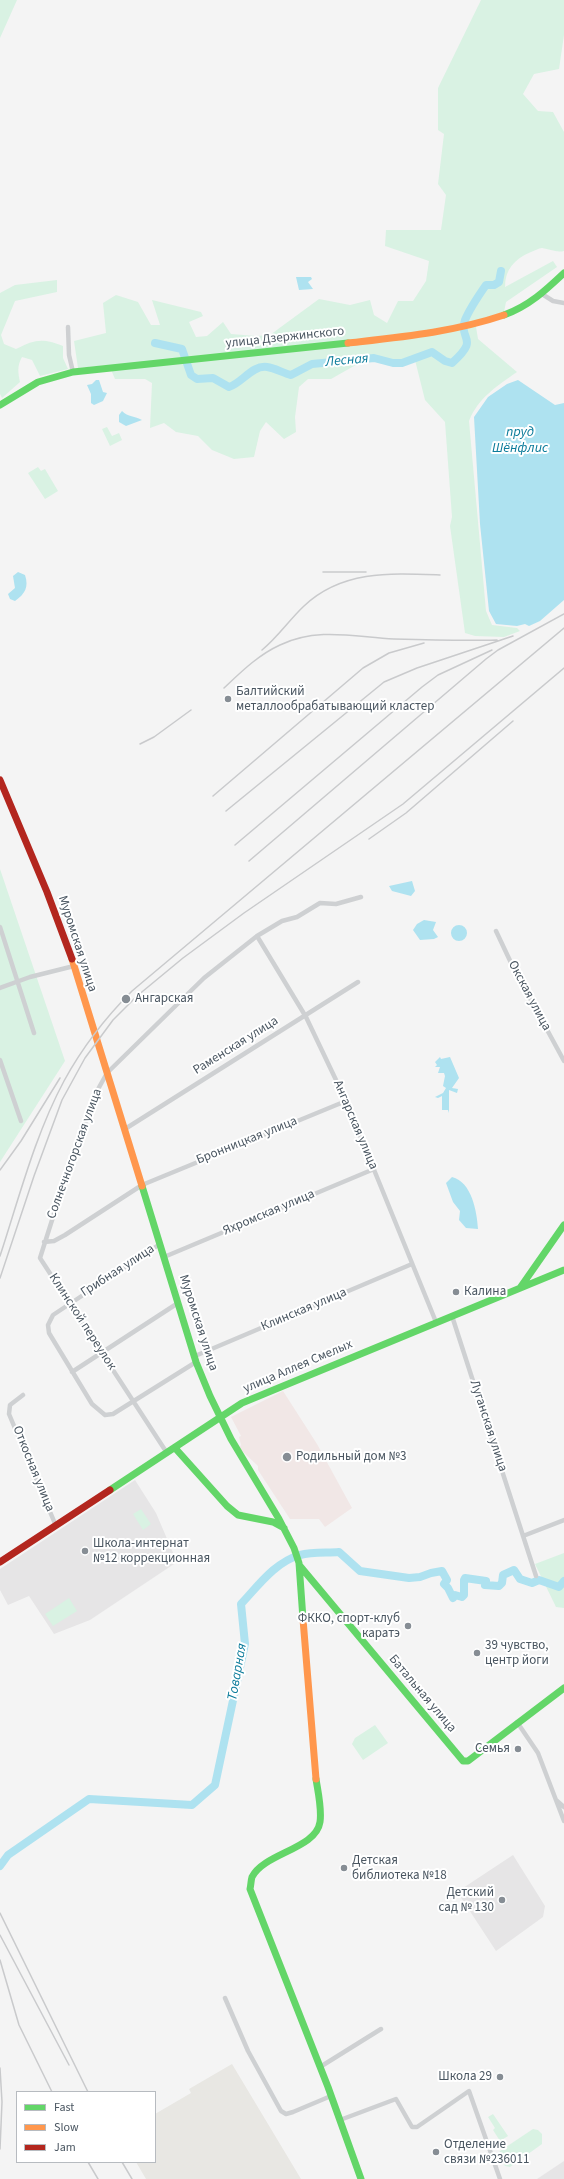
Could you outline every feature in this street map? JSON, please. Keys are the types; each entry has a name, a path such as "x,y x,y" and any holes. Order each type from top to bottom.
{"main road":[{"name":"улица Дзержинского","path":"0,405 38,382 73,372 390,339 484,322 513,312 542,294 564,274"},
{"name":"Муромская улица","path":"0,780 47,892 74,966 125,1129"},
{"path":"125,1129 145,1183"},
{"name":"Муромская улица","path":"145,1183 157,1234 178,1303 196,1359 215,1410 221,1418 236,1449 285,1528 299,1564"},
{"path":"520,1288 564,1225"},
{"name":"улица Аллея Смелых","path":"0,1562 254,1397 564,1270"},
{"path":"175,1448 227,1506 238,1515 273,1522 285,1528"},
{"path":"273,1522 276,1518 276,1514"},
{"path":"299,1564 302,1586 320,1823 312,1837 258,1868 251,1877 250,1889 266,1934 320,2067 360,2179"},
{"name":"Батальная улица","path":"299,1564 421,1713 463,1761 466,1762 517,1722"},
{"path":"302,1586 309,1581 314,1582"},
{"path":"517,1722 564,1688"}],"street":[{"path":"542,294 553,301 564,303"},
{"path":"68,327 69,355 73,372"},
{"name":"Солнечногорская улица","path":"44,1242 97,1090 108,1073 204,978 257,936 282,921 297,917 320,903 336,904 361,897"},
{"path":"0,927 34,1033"},
{"name":"Окская улица","path":"496,931 513,967 564,1061"},
{"name":"Ангарская улица","path":"257,936 306,1017 346,1101 436,1322"},
{"path":"0,988 18,981 74,966"},
{"name":"Раменская улица","path":"125,1129 306,1017 358,982"},
{"path":"0,1060 21,1121"},
{"name":"Бронницкая улица","path":"145,1183 346,1101"},
{"name":"Яхромская улица","path":"164,1257 374,1169"},
{"path":"44,1242 54,1240 65,1235 145,1183"},
{"name":"Клинской переулок","path":"44,1242 40,1258 167,1453"},
{"name":"Грибная улица","path":"72,1372 49,1333 48,1325 53,1315 69,1302 160,1244"},
{"name":"Клинская улица","path":"196,1359 412,1264"},
{"path":"178,1303 72,1372 92,1404 105,1415 113,1414 196,1359"},
{"name":"Луганская улица","path":"452,1316 536,1576"},
{"name":"Откосная улица","path":"23,1395 10,1405 9,1414 56,1526"},
{"path":"523,1536 564,1520"},
{"path":"517,1722 538,1752 564,1821"},
{"path":"555,1799 564,1807"},
{"path":"225,1998 248,2051 281,2111 286,2114 293,2112 331,2096"},
{"path":"320,2067 381,2029"},
{"path":"339,2118 396,2099 409,2124 412,2127 417,2127 469,2091 500,2179"}],"shaded area":[{"name":"Родильный дом №3","path":"283,1391 317,1444 352,1508 325,1527 319,1519 290,1519 258,1470 258,1466 239,1448 241,1445 239,1437 241,1436 231,1417"},
{"path":"135,1480 156,1513 177,1562 90,1620 54,1634 29,1596 8,1605 0,1590 0,1569"},
{"name":"Детский сад № 130","path":"513,1855 545,1906 543,1917 496,1951 458,1893 460,1890"},
{"path":"232,2064 301,2179 146,2179 137,2163 156,2163 156,2113 191,2093 189,2089"},
{"path":"564,2161 564,2179 537,2179"}],"green space":[{"path":"0,0 17,0 0,38"},
{"path":"481,0 564,0 564,35 559,69 534,74 523,94 538,111 553,112 564,132 564,251 541,248 520,258 509,270 505,281 505,287 553,261 557,267 506,302 504,312 475,321 478,339 517,372 483,399 477,406 469,421 486,611 492,625 517,628 520,631 504,637 475,636 465,633 450,526 452,517 445,422 425,400 415,360 361,362 331,379 308,379 299,387 295,417 296,432 284,439 266,422 260,431 254,457 234,459 212,450 198,436 176,432 164,423 150,428 152,383 145,379 115,379 109,365 78,368 74,341 106,333 103,303 116,295 138,302 151,325 160,325 152,300 201,312 203,316 189,322 196,337 207,336 223,322 231,334 256,336 270,335 319,299 350,305 370,300 374,315 387,323 398,301 413,301 426,281 429,261 385,246 386,230 441,230 446,195 438,184 444,134 438,130 438,88"},
{"path":"57,280 57,292 15,301 1,335 4,344 16,349 29,343 39,341 50,342 63,346 63,358 68,369 40,376 32,360 22,357 18,369 20,382 2,398 0,394 0,293 15,285"},
{"path":"107,427 112,436 119,433 122,440 110,446 102,429"},
{"path":"38,467 41,471 45,469 58,491 45,499 28,473"},
{"path":"0,869 65,1061 0,1162"},
{"path":"141,1509 151,1524 143,1530 133,1514"},
{"path":"564,1553 564,1608 556,1607 535,1564"},
{"path":"69,1598 77,1611 53,1626 45,1614"},
{"path":"375,1725 388,1743 363,1760 352,1744 355,1738"},
{"path":"493,2114 508,2136 500,2141 493,2130 495,2128 488,2117"},
{"path":"533,2129 538,2130 542,2134 542,2144 510,2167 505,2166 498,2155 500,2151"}],"water":[{"path":"296,277 311,277 312,279 308,282 313,289 299,290"},
{"path":"96,380 99,380 103,392 107,393 103,401 94,405 91,403 91,394 87,385 92,384"},
{"name":"пруд Шёнфлис","path":"518,380 555,405 564,403 564,600 540,621 529,626 525,624 517,626 496,624 489,611 480,524 474,417 488,397 507,384"},
{"path":"122,411 142,420 126,426 119,422 119,415"},
{"path":"18,572 25,575 27,583 24,593 15,601 10,599 8,594 15,588 13,576"},
{"path":"412,881 415,891 411,896 392,891 389,886"},
{"path":"424,920 436,922 433,930 438,937 434,939 420,940 413,930 417,924"},
{"path":"459,925 465,927 467,933 465,939 459,941 453,939 451,933 453,927"},
{"path":"440,1057 441,1059 450,1057 459,1078 452,1088 458,1089 457,1093 449,1090 449,1113 448,1110 442,1110 442,1096 438,1098 435,1097 443,1093 446,1088 443,1086 445,1076 444,1073 438,1073 440,1067 435,1067 437,1065 435,1062"},
{"path":"452,1177 459,1180 469,1191 475,1206 478,1229 466,1228 459,1220 460,1211 453,1202 446,1183"}],"waterway":[{"name":"Лесная","path":"155,343 182,349 191,375 197,379 213,378 229,387 234,385 252,371 262,367 267,367 291,375 312,364 374,358 393,363 402,363 432,352 445,361 452,363 461,355 467,344 464,327 469,311 486,285 494,285 499,282 501,271"},
{"name":"Товарная","path":"0,1866 8,1855 89,1799 192,1805 215,1785 245,1644 241,1604 268,1575 291,1558 309,1553 339,1552 360,1571 409,1578 420,1577 442,1571 447,1580 444,1584 448,1588 453,1598 455,1595 462,1597 464,1595 465,1578 486,1581 485,1585 499,1586 502,1583 503,1575 514,1570 520,1579 532,1583 539,1580 559,1587 564,1581"}],"railway":[{"path":"323,572 366,572"},
{"path":"262,650 304,606 319,594 334,586 351,580 385,574 440,575"},
{"path":"249,861 486,659 498,650 564,614"},
{"path":"0,1256 28,1167 44,1123 64,1081 78,1057 113,1012 132,991 564,628"},
{"path":"224,688 250,664 272,649 294,639 308,636 336,634 394,639 497,640"},
{"path":"226,811 384,682 417,668 513,636"},
{"path":"213,796 363,668 389,653 424,643"},
{"path":"235,845 422,687 438,675 492,650"},
{"path":"0,1278 34,1176 62,1100 85,1058 113,1020 137,996 183,958 244,913 403,804 564,668"},
{"path":"140,744 154,737 191,710"},
{"path":"369,839 406,813 513,721"},
{"path":"0,1170 21,1141 60,1078"},
{"path":"0,1913 88,2091"},
{"path":"0,1935 69,2065"},
{"path":"0,1960 19,2025 52,2091"},
{"path":"0,2068 2,2102 0,2149"},
{"path":"89,2163 98,2179"},
{"path":"123,2163 132,2179"}],"traffic: fast":[{"path":"504,315 529,302 564,273"},
{"path":"0,405 38,382 73,372 348,343"},
{"path":"142,1186 196,1362 210,1396 231,1439 279,1519 294,1548 299,1563 303,1619"},
{"path":"520,1288 564,1225"},
{"path":"110,1490 242,1403 564,1270"},
{"path":"175,1448 227,1506 238,1515 273,1522 284,1528"},
{"path":"300,1566 463,1761 468,1761 564,1688"},
{"path":"316,1779 320,1800 320,1822 316,1831 309,1839 300,1845 267,1862 258,1869 252,1877 250,1889 328,2087 361,2179"}],"traffic: slow":[{"path":"348,343 447,330 504,315"},
{"path":"72,959 142,1186"},
{"path":"303,1619 316,1779"}],"traffic: jam":[{"path":"0,780 47,892 72,959"},
{"path":"0,1562 110,1490"}],"place":[{"name":"Балтийский металлообрабатывающий кластер","path":"228,699"},
{"name":"Ангарская","path":"126,999"},
{"name":"Калина","path":"456,1292"},
{"name":"Родильный дом №3","path":"287,1457"},
{"name":"Школа-интернат №12 коррекционная","path":"85,1551"},
{"name":"ФККО, спорт-клуб каратэ","path":"408,1626"},
{"name":"39 чувство, центр йоги","path":"477,1653"},
{"name":"Семья","path":"518,1749"},
{"name":"Детская библиотека №18","path":"344,1868"},
{"name":"Детский сад № 130","path":"502,1900"},
{"name":"Школа 29","path":"500,2077"},
{"name":"Отделение связи №236011","path":"436,2152"}]}
